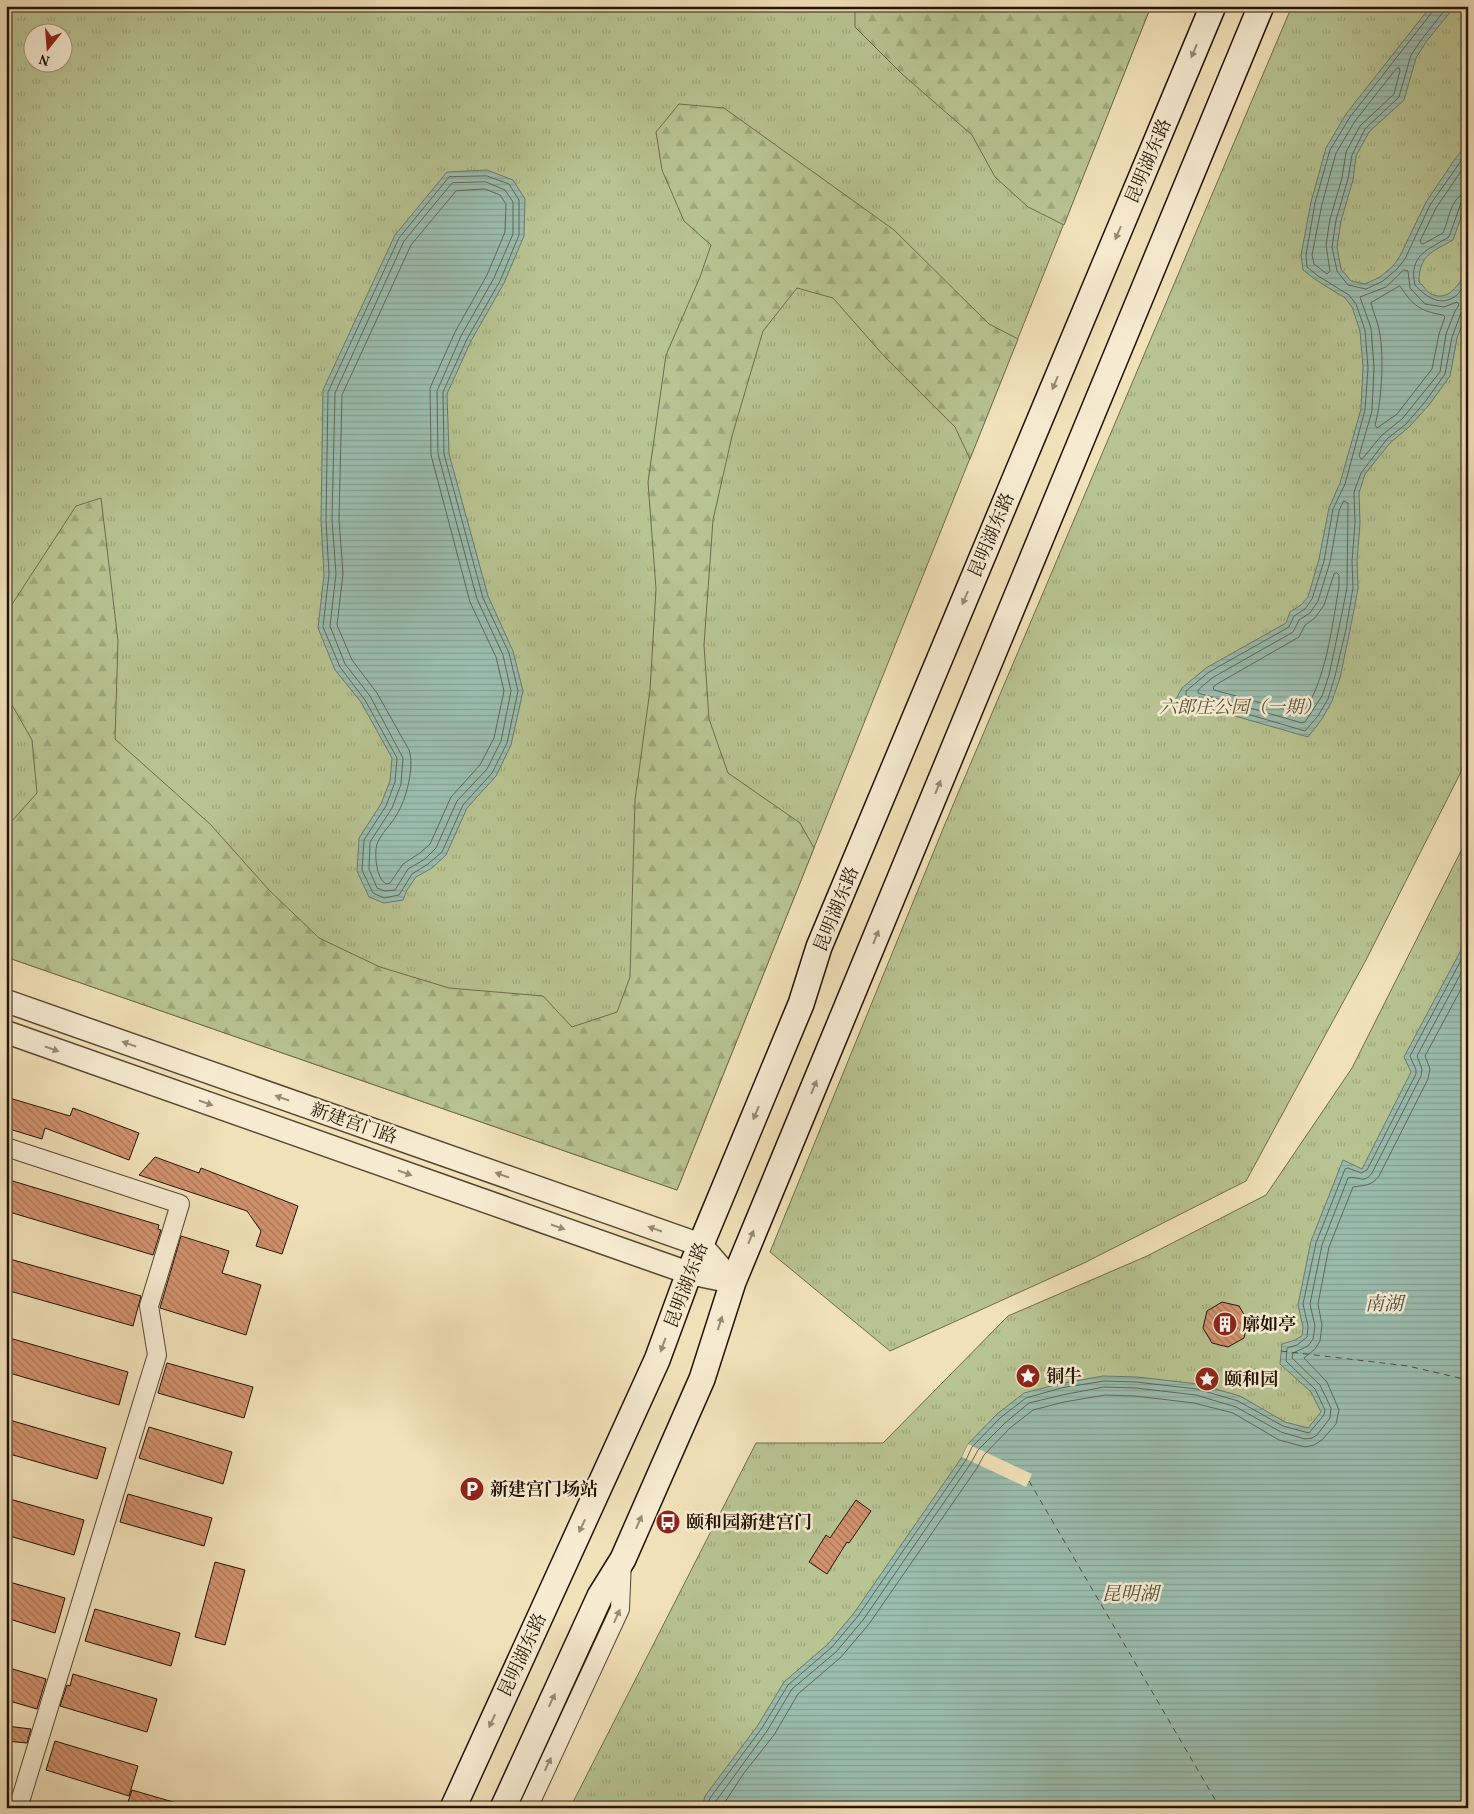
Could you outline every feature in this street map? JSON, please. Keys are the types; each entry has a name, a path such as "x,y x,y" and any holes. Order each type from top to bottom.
{"main road":[{"name":"昆明湖东路","path":"452,1808 658,1360 689,1273 801,1004 819,947 1213,6"},
{"path":"503,1808 600,1596 622,1559 702,1379 733,1282 1261,6"}],"street":[{"name":"新建宫门路","path":"6,1001 701,1245"},
{"name":"新建宫门路","path":"6,1032 689,1273 733,1282"},
{"path":"6,1147 180,1204 149,1306 157,1355 18,1808"},
{"path":"701,1245 733,1282"},
{"path":"528,1808 620,1609 622,1559"}],"green space":[{"path":"6,6 1151,6 677,1190 6,957"},
{"path":"855,6 1151,6 1064,225 1028,207 995,177 972,135 902,74 855,27"},
{"name":"六郎庄公园（一期）","path":"1292,6 1468,6 1468,758 1366,960 1246,1181 1084,1263 890,1351 770,1252 945,824"},
{"path":"679,104 724,108 894,230 989,324 1018,339 970,459 955,427 884,356 833,298 797,288 763,331 732,436 713,520 704,645 709,719 728,773 800,823 814,848 677,1190 6,957 6,821 11,822 37,793 32,740 6,698 6,616 76,506 101,498 118,641 115,739 210,824 269,890 319,938 380,967 449,988 543,996 572,1027 617,1012 630,977 635,800 650,690 656,589 648,482 666,355 700,277 711,245 684,221 662,170 656,132"},
{"name":"颐和园","path":"1468,837 1468,1808 570,1808 756,1443 883,1443 1008,1316 1147,1256 1266,1195 1352,1068"}],"water":[{"path":"1431,6 1455,6 1426,42 1416,58 1404,100 1369,132 1356,156 1353,180 1341,221 1337,247 1341,269 1351,281 1365,284 1380,277 1393,266 1400,256 1426,202 1468,143 1468,198 1453,240 1428,255 1421,266 1419,282 1431,294 1441,296 1450,293 1462,279 1468,279 1468,310 1457,338 1450,376 1429,405 1409,427 1390,443 1365,474 1359,493 1358,589 1340,678 1332,701 1322,719 1308,737 1176,699 1182,688 1206,668 1286,623 1290,612 1301,605 1308,597 1319,559 1329,508 1340,483 1361,409 1363,367 1360,331 1352,307 1345,298 1303,270 1301,255 1311,202 1326,148 1346,114"},
{"path":"487,170 513,180 525,199 524,236 504,283 471,341 447,394 449,454 488,596 513,651 523,691 511,745 496,776 467,808 446,855 432,868 416,877 403,900 384,903 369,897 357,871 359,838 381,804 390,781 392,758 361,702 335,670 318,628 324,575 321,520 323,390 395,235 447,172"},
{"name":"昆明湖","path":"1468,937 1468,1808 702,1808 705,1796 758,1725 784,1682 828,1644 854,1613 962,1457 968,1444 997,1414 1024,1393 1103,1376 1137,1377 1198,1384 1240,1396 1285,1422 1308,1428 1321,1412 1311,1392 1280,1364 1282,1344 1302,1336 1303,1327 1298,1305 1311,1241 1343,1160 1362,1169 1411,1072 1404,1057"}],"pier":[{"path":"968,1444 1032,1474 1026,1487 962,1457"}],"building":[{"path":"6,1097 70,1116 73,1108 139,1133 129,1160 45,1128 42,1139 6,1128"},
{"path":"155,1157 199,1173 201,1168 298,1206 282,1254 256,1246 261,1231 247,1211 139,1175"},
{"path":"6,1179 159,1225 158,1229 161,1230 153,1255 6,1211"},
{"path":"181,1236 229,1251 222,1273 261,1285 246,1335 160,1308"},
{"path":"6,1258 141,1296 133,1326 6,1290"},
{"name":"廓如亭","path":"1222,1302 1239,1306 1248,1321 1244,1338 1228,1347 1212,1343 1203,1328 1207,1311"},
{"path":"6,1337 128,1372 119,1405 6,1372"},
{"path":"167,1363 253,1387 244,1418 158,1393"},
{"path":"6,1419 106,1448 97,1479 6,1453"},
{"path":"149,1427 232,1452 223,1484 139,1458"},
{"path":"128,1494 212,1518 204,1546 120,1522"},
{"path":"6,1498 84,1520 74,1555 6,1535"},
{"path":"856,1500 871,1511 849,1543 847,1542 827,1574 809,1562 826,1535 830,1538"},
{"path":"215,1562 245,1570 225,1645 195,1637"},
{"path":"6,1581 65,1598 55,1633 6,1618"},
{"path":"95,1609 180,1633 171,1666 85,1641"},
{"path":"6,1667 46,1679 37,1709 6,1700"},
{"path":"73,1674 157,1699 147,1732 60,1706 67,1685 70,1686"},
{"path":"6,1726 31,1729 27,1743 6,1741"},
{"path":"55,1741 138,1766 129,1796 46,1770"},
{"path":"132,1790 180,1804 179,1808 126,1808"}],"ferry route":[{"path":"1281,1351 1408,1366 1468,1380"},
{"path":"1029,1481 1220,1808"}],"place":[{"name":"廓如亭","path":"1225,1324"},
{"name":"铜牛","path":"1028,1376"},
{"name":"颐和园","path":"1207,1379"},
{"name":"新建宫门场站","path":"472,1489"},
{"name":"颐和园新建宫门","path":"668,1522"}],"water label":[{"name":"南湖","path":"1384,1303"}]}
